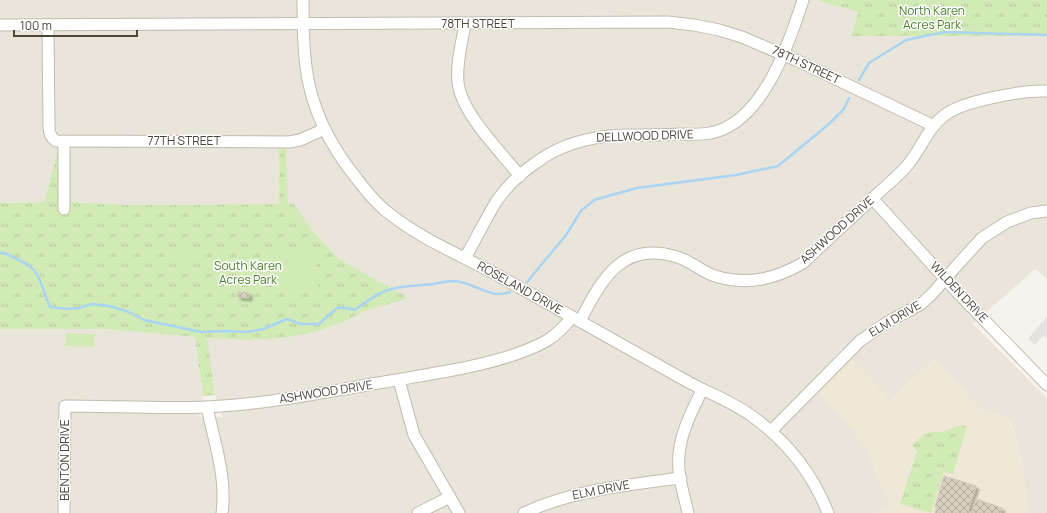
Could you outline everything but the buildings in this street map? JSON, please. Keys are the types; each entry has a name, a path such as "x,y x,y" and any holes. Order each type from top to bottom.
{"street":[{"name":"ROSELAND DRIVE","path":"303,0 306,67 310,90 325,129 346,166 386,212 408,227 702,390 747,413 771,431 794,453 817,488 828,513"},
{"name":"DELLWOOD DRIVE","path":"465,258 497,202 520,176 538,161 555,152 579,141 591,138 618,135 711,133 731,125 745,115 758,102 783,55 803,0"},
{"name":"78TH STREET","path":"0,25 303,25 668,22 687,24 719,30 742,37 934,126"},
{"path":"464,24 458,65 458,82 461,96 467,110 520,176"},
{"path":"48,26 49,134 56,141 64,141 64,209"},
{"name":"ASHWOOD DRIVE","path":"65,406 207,407 277,400 399,380 484,363 513,354 548,339 564,326 576,319 599,285 615,267 628,259 649,253 662,253 679,257 714,276 746,281 766,279 785,273 803,263 906,167 929,131 944,115 955,108 967,104 1020,92 1047,91"},
{"name":"77TH STREET","path":"64,141 290,142 300,140 325,129"},
{"name":"WILDEN DRIVE","path":"872,198 945,278 1047,385"},
{"name":"ELM DRIVE","path":"771,431 860,341 886,323 921,304 932,294 982,238 995,228 1007,222 1031,213 1047,211"},
{"path":"399,380 414,434 459,513"},
{"path":"688,513 679,469 680,445 687,422 702,390"},
{"name":"BENTON DRIVE","path":"64,513 65,406"},
{"path":"207,407 222,478 224,498 222,513"},
{"name":"ELM DRIVE","path":"524,513 558,499 596,490 681,478"},
{"path":"418,513 450,496"}],"shaded area":[{"path":"0,0 817,0 858,12 851,36 1047,36 1047,279 1035,269 973,324 1047,398 1047,513 1027,513 1023,470 1018,445 1010,419 978,408 935,359 890,401 841,349 810,386 818,390 838,411 866,447 891,508 873,513 0,513 0,329 103,329 195,337 203,396 199,417 223,417 215,395 206,338 249,340 283,338 315,332 341,323 365,311 409,298 339,259 312,230 294,204 287,204 286,146 279,146 279,204 131,205 71,202 71,146 59,146 44,202 0,203"},
{"path":"1047,316 1047,339 1043,336 1035,345 1028,339"},
{"path":"850,357 891,401 935,359 978,408 1009,419 1018,445 1023,470 1027,513 873,513 891,508 866,447 818,390"}],"green space":[{"name":"North Karen Acres Park","path":"817,0 1047,0 1047,36 851,36 858,12"},
{"name":"South Karen Acres Park","path":"59,146 71,146 71,202 131,205 279,204 279,146 286,146 288,204 294,204 312,230 339,259 409,298 365,311 341,323 315,332 283,338 249,340 207,338 215,395 203,396 195,337 103,329 0,329 0,203 44,202"},
{"path":"178,238 191,238 191,257 177,257"},
{"path":"316,250 318,291 273,293 271,252"},
{"path":"66,333 95,334 94,347 65,346"},
{"path":"957,426 967,426 953,474 944,472 931,513 900,504 917,451 912,445 923,435 929,432 942,432"}],"waterway":[{"path":"859,80 869,63 906,40 945,32 1047,35"},
{"path":"527,282 566,235 581,211 594,200 637,188 736,175 778,166 829,124 844,109 849,98"},
{"path":"0,253 4,253 20,260 34,270 39,278 50,307 66,309 79,308 92,304 109,306 129,312 144,320 201,332 247,332 263,329 287,319 301,324 319,324 337,308 355,310 387,290 407,286 454,281 468,284 496,294 510,292"}]}
